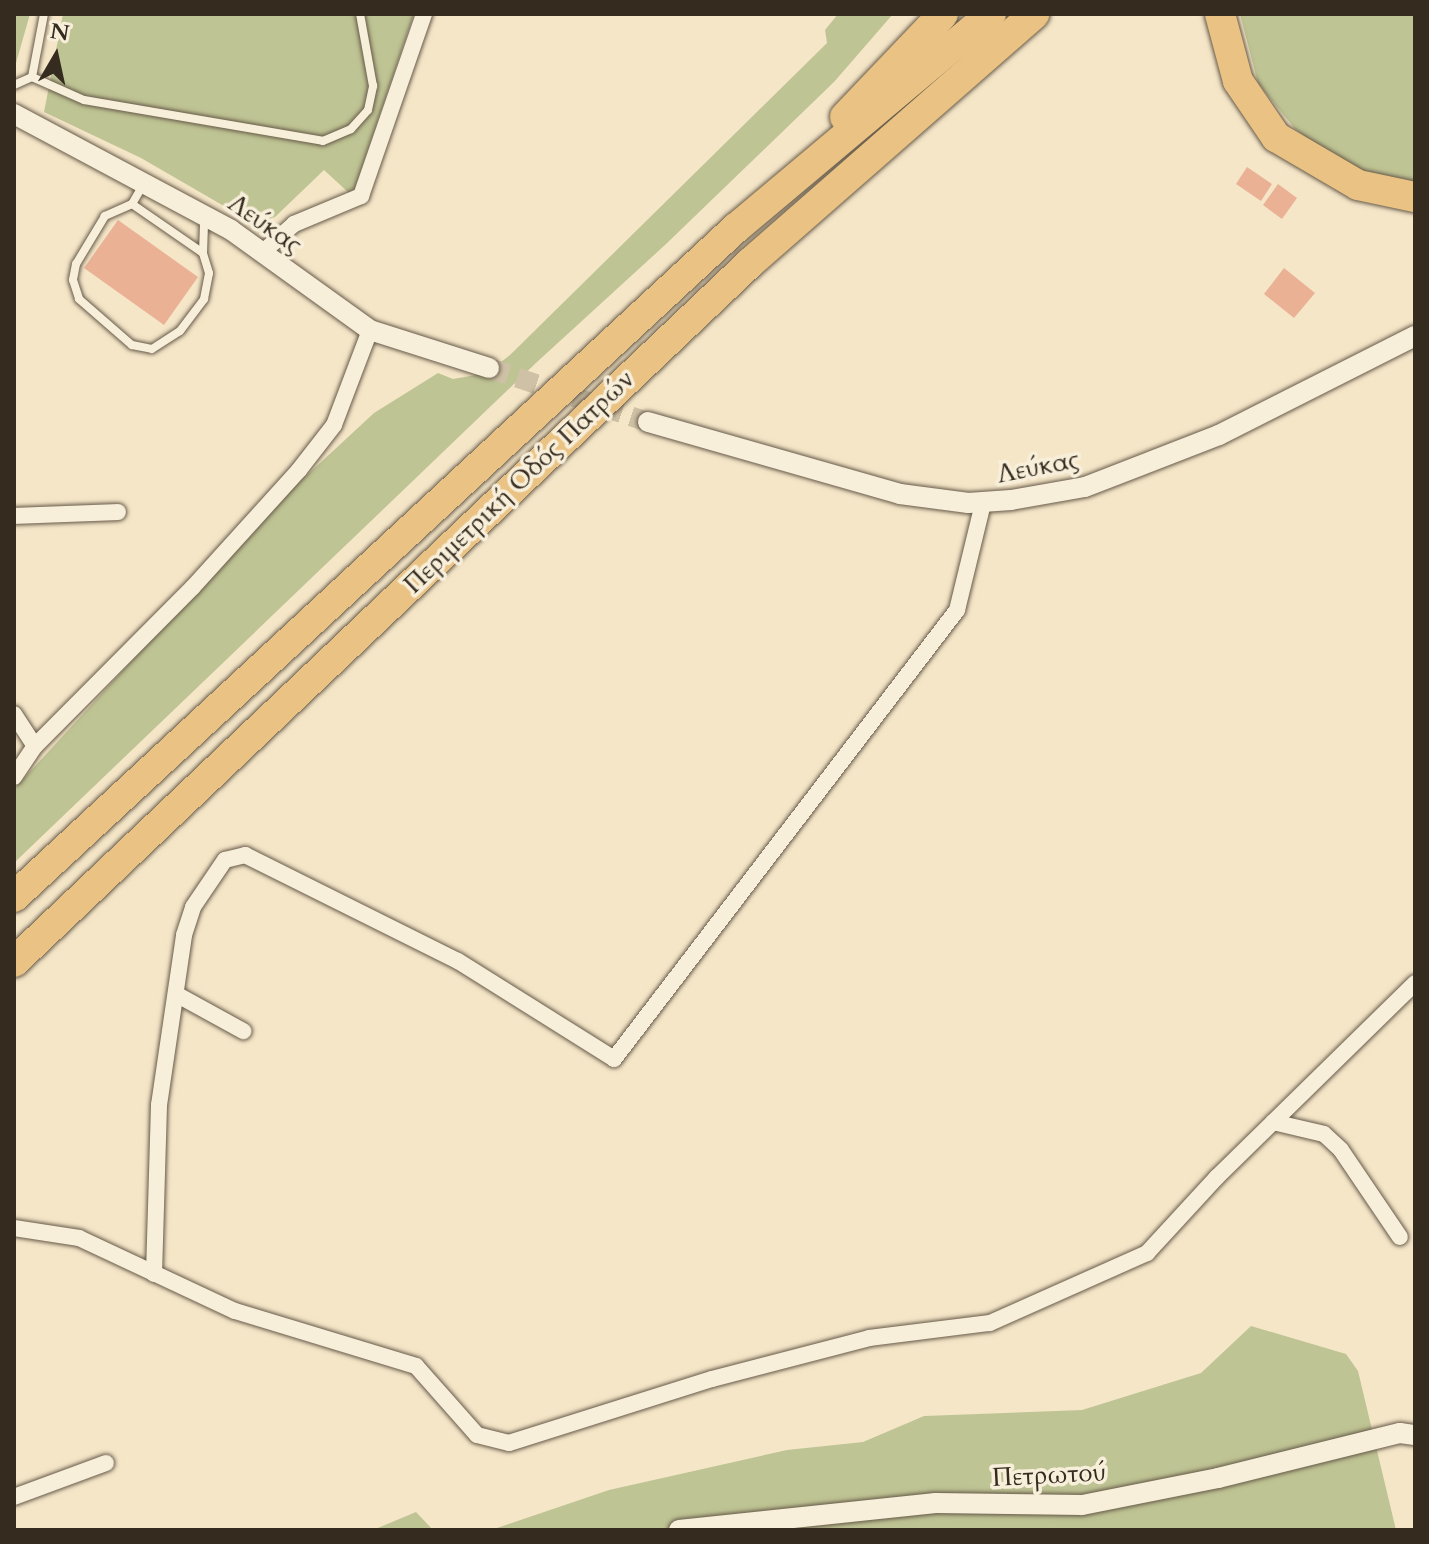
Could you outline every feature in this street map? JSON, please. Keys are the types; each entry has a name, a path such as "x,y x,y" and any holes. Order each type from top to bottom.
{"highway":[{"path":"736,228 943,14"},
{"name":"Περιμετρική Οδός Πατρών","path":"14,897 736,228 991,14"},
{"name":"Περιμετρική Οδός Πατρών","path":"14,962 750,263 1034,14"},
{"path":"1220,14 1238,81 1276,137 1358,185 1415,197"}],"street":[{"path":"263,252 294,224 361,196 424,14"},
{"name":"Λεύκας","path":"14,114 204,214 263,252 370,330 489,368"},
{"path":"14,777 35,746 193,587 299,470 339,414 370,330"},
{"name":"Λεύκας","path":"648,422 881,490 983,503 1085,487 1251,421 1415,336"},
{"path":"154,1274 159,1105 176,994 193,907 225,860 245,855 458,961 614,1059 957,610 983,503"},
{"path":"14,516 118,512"},
{"path":"14,714 35,746"},
{"path":"14,1228 79,1238 235,1311 416,1366 477,1435 509,1443 712,1379 869,1338 990,1323 1147,1253 1273,1122 1415,983"},
{"path":"176,994 243,1031"},
{"path":"1273,1122 1324,1134 1341,1150 1400,1237"},
{"name":"Πετρωτού","path":"679,1530 936,1503 1082,1505 1218,1478 1410,1432"},
{"path":"14,1497 106,1463"}],"lane":[{"path":"32,77 44,14"},
{"path":"14,85 32,77 84,100 323,141 351,129 368,110 373,86 360,14"},
{"path":"145,182 132,204 105,216 76,264 73,280 79,299 132,345 152,349 180,331 204,299 209,273 203,253 204,214"},
{"path":"132,204 203,253"}],"green space":[{"path":"14,14 30,14 14,70"},
{"path":"63,14 414,14 355,188 349,193 324,170 275,217 261,222 248,220 141,158 44,112"},
{"path":"838,14 893,14 834,82 14,863 14,789 279,501 374,413 438,373 453,379 487,373 510,355 827,43 825,30"},
{"path":"1240,14 1415,14 1415,182 1366,172 1336,159 1295,129 1258,83"},
{"path":"1251,1326 1346,1354 1358,1371 1396,1530 491,1530 609,1490 787,1450 863,1442 924,1416 1082,1410 1201,1373"},
{"path":"416,1512 433,1530 373,1530"}],"building":[{"path":"1247,167 1272,184 1261,201 1236,184"},
{"path":"1278,184 1297,198 1282,219 1263,205"},
{"path":"118,220 198,277 164,325 84,268"},
{"path":"1284,268 1315,293 1294,318 1264,294"}],"tunnel":[{"path":"489,368 648,422"}]}
